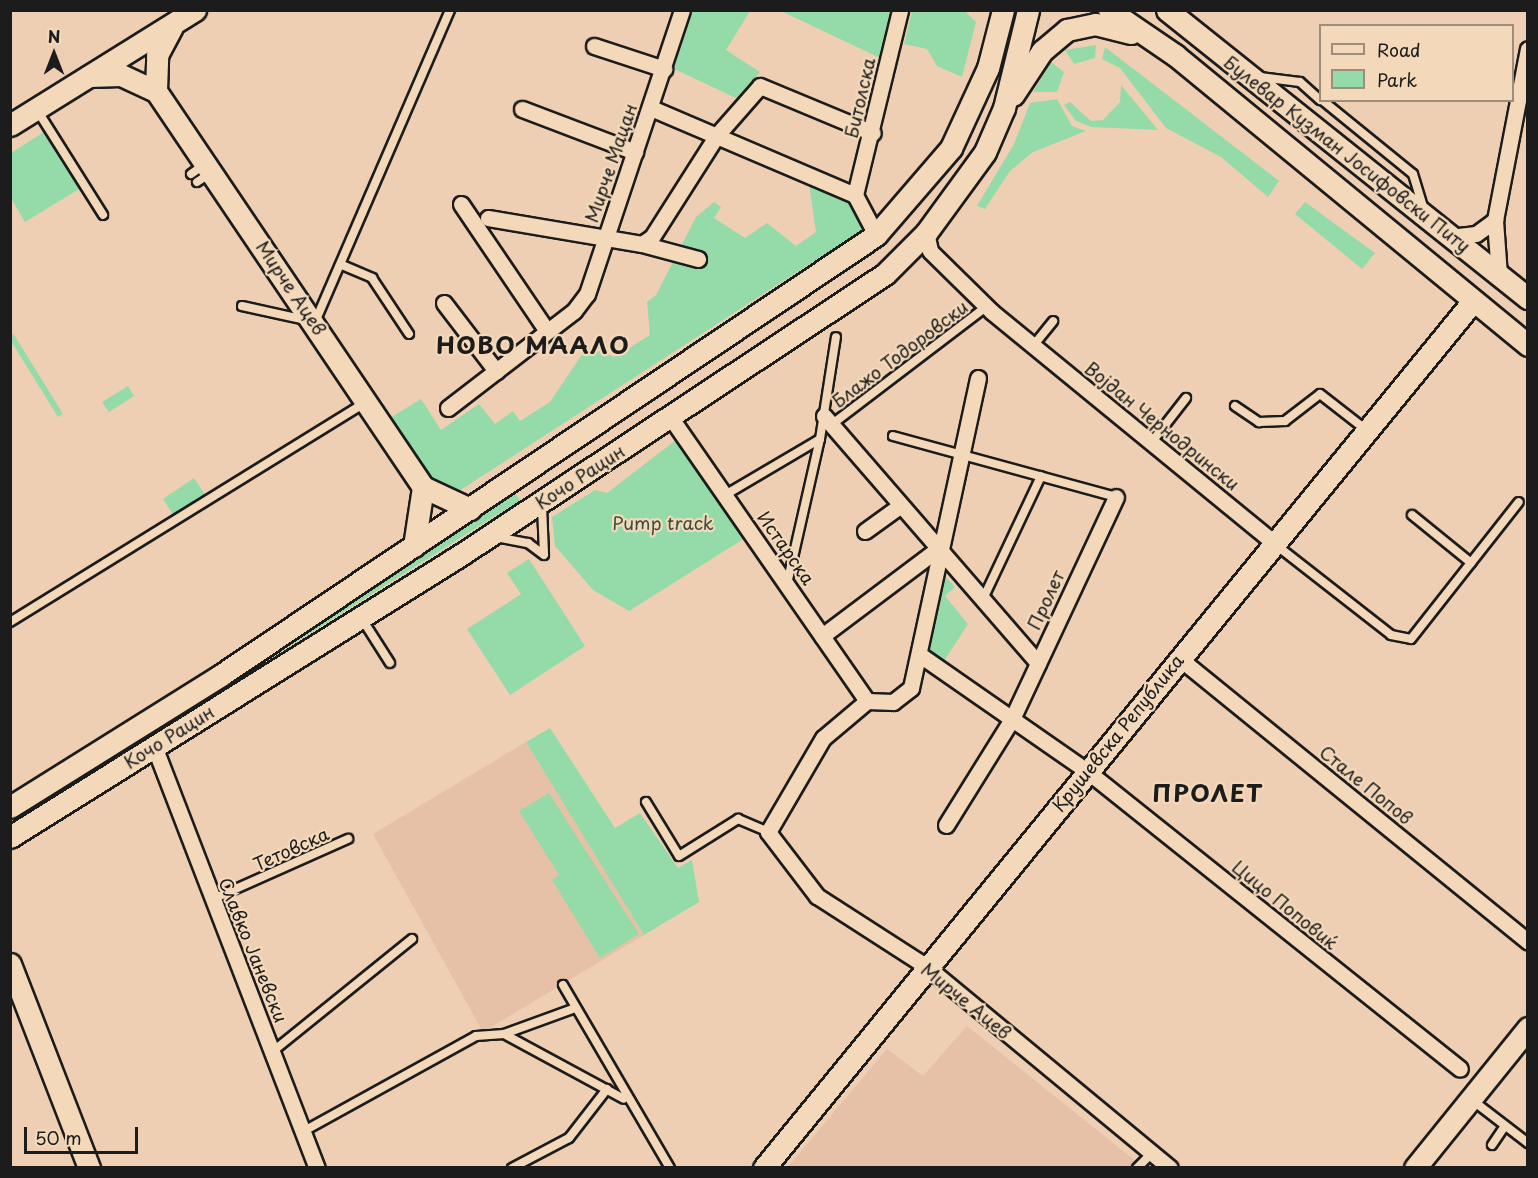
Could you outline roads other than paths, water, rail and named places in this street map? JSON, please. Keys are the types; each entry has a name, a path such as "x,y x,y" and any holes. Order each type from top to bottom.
{"street":[{"path":"10,125 195,10"},
{"name":"Мирче Мацан","path":"448,408 562,320 587,294 682,10"},
{"name":"Битолска","path":"855,195 873,133 900,10"},
{"name":"Кочо Рацин","path":"10,807 471,509 876,235 924,185 956,138 988,68 1003,10"},
{"name":"Кочо Рацин","path":"10,837 488,537 854,298 926,233 966,184 1004,108 1028,10"},
{"name":"Булевар Кузман Јосифовски Питу","path":"1109,10 1174,55 1527,345"},
{"name":"Булевар Кузман Јосифовски Питу","path":"1167,10 1527,298"},
{"path":"89,76 121,75 156,91 159,46 174,24"},
{"name":"Булевар Кузман Јосифовски Питу","path":"1004,108 1042,51 1076,26 1119,28 1174,55"},
{"path":"594,46 664,69"},
{"path":"1499,275 1495,220 1523,103 1527,49"},
{"path":"642,244 652,237 717,135 760,86 873,133"},
{"name":"Мирче Ацев","path":"156,91 201,173 315,322 423,487"},
{"path":"651,108 855,195 876,235"},
{"path":"522,109 635,152"},
{"path":"461,204 548,331"},
{"path":"488,218 607,236 698,259"},
{"path":"1450,237 1476,234 1495,220"},
{"name":"Војдан Чернодрински","path":"926,233 930,250 987,306 1273,542"},
{"name":"Крушевска Република","path":"764,1167 1365,429 1473,301"},
{"path":"444,303 496,371"},
{"path":"768,832 808,756 867,701 881,704 904,697 920,655 939,548 978,378"},
{"name":"Истарска","path":"671,418 867,701"},
{"path":"828,420 939,548 982,602 1038,663"},
{"path":"414,546 423,487 471,509"},
{"name":"Пролет","path":"946,825 1012,720 1116,497"},
{"path":"865,531 901,505"},
{"path":"822,636 939,548"},
{"path":"920,655 1087,771"},
{"name":"Стале Попов","path":"1179,658 1527,942"},
{"name":"Славко Јаневски","path":"154,746 272,1052 284,1094 304,1131 317,1167"},
{"name":"Цицо Поповиќ","path":"1087,771 1460,1069"},
{"path":"10,790 60,776"},
{"name":"Мирче Ацев","path":"768,832 817,896 927,968 1170,1167"},
{"path":"10,964 89,1167"},
{"path":"1415,1167 1523,1039"}],"lane":[{"path":"242,306 315,322 342,265 450,10"},
{"path":"1248,76 1300,82 1319,98"},
{"path":"1323,102 1413,174 1425,217"},
{"path":"37,109 103,214"},
{"path":"342,265 372,278 409,334"},
{"name":"Блажо Тодоровски","path":"828,420 987,306"},
{"path":"1033,346 1053,321"},
{"path":"787,584 820,439 828,420 836,337"},
{"path":"1235,406 1259,422 1285,422 1320,394 1365,429"},
{"path":"1151,443 1186,398"},
{"path":"10,622 367,403"},
{"path":"893,436 1116,497"},
{"path":"725,495 820,439"},
{"path":"982,602 1041,476"},
{"path":"488,537 528,543 544,555 544,501"},
{"path":"1412,515 1471,563 1520,502"},
{"name":"Војдан Чернодрински","path":"1273,542 1391,635 1411,639 1471,563"},
{"path":"361,618 390,663"},
{"name":"Мирче Ацев","path":"645,802 680,856 738,819 768,832"},
{"name":"Тетовска","path":"212,900 348,839"},
{"path":"272,1052 412,939"},
{"path":"562,985 625,1100 670,1167"},
{"path":"304,1131 476,1036 504,1034 575,1008"},
{"path":"504,1034 625,1100"},
{"path":"512,1167 569,1138 607,1089"},
{"path":"1471,1099 1527,1143"},
{"path":"1492,1145 1505,1126"},
{"path":"1137,1167 1152,1153"}],"district":[{"name":"НОВО МААЛО","path":"533,345"},
{"name":"ПРОЛЕТ","path":"1208,793"}],"park label":[{"name":"Pump track","path":"663,523"}]}
